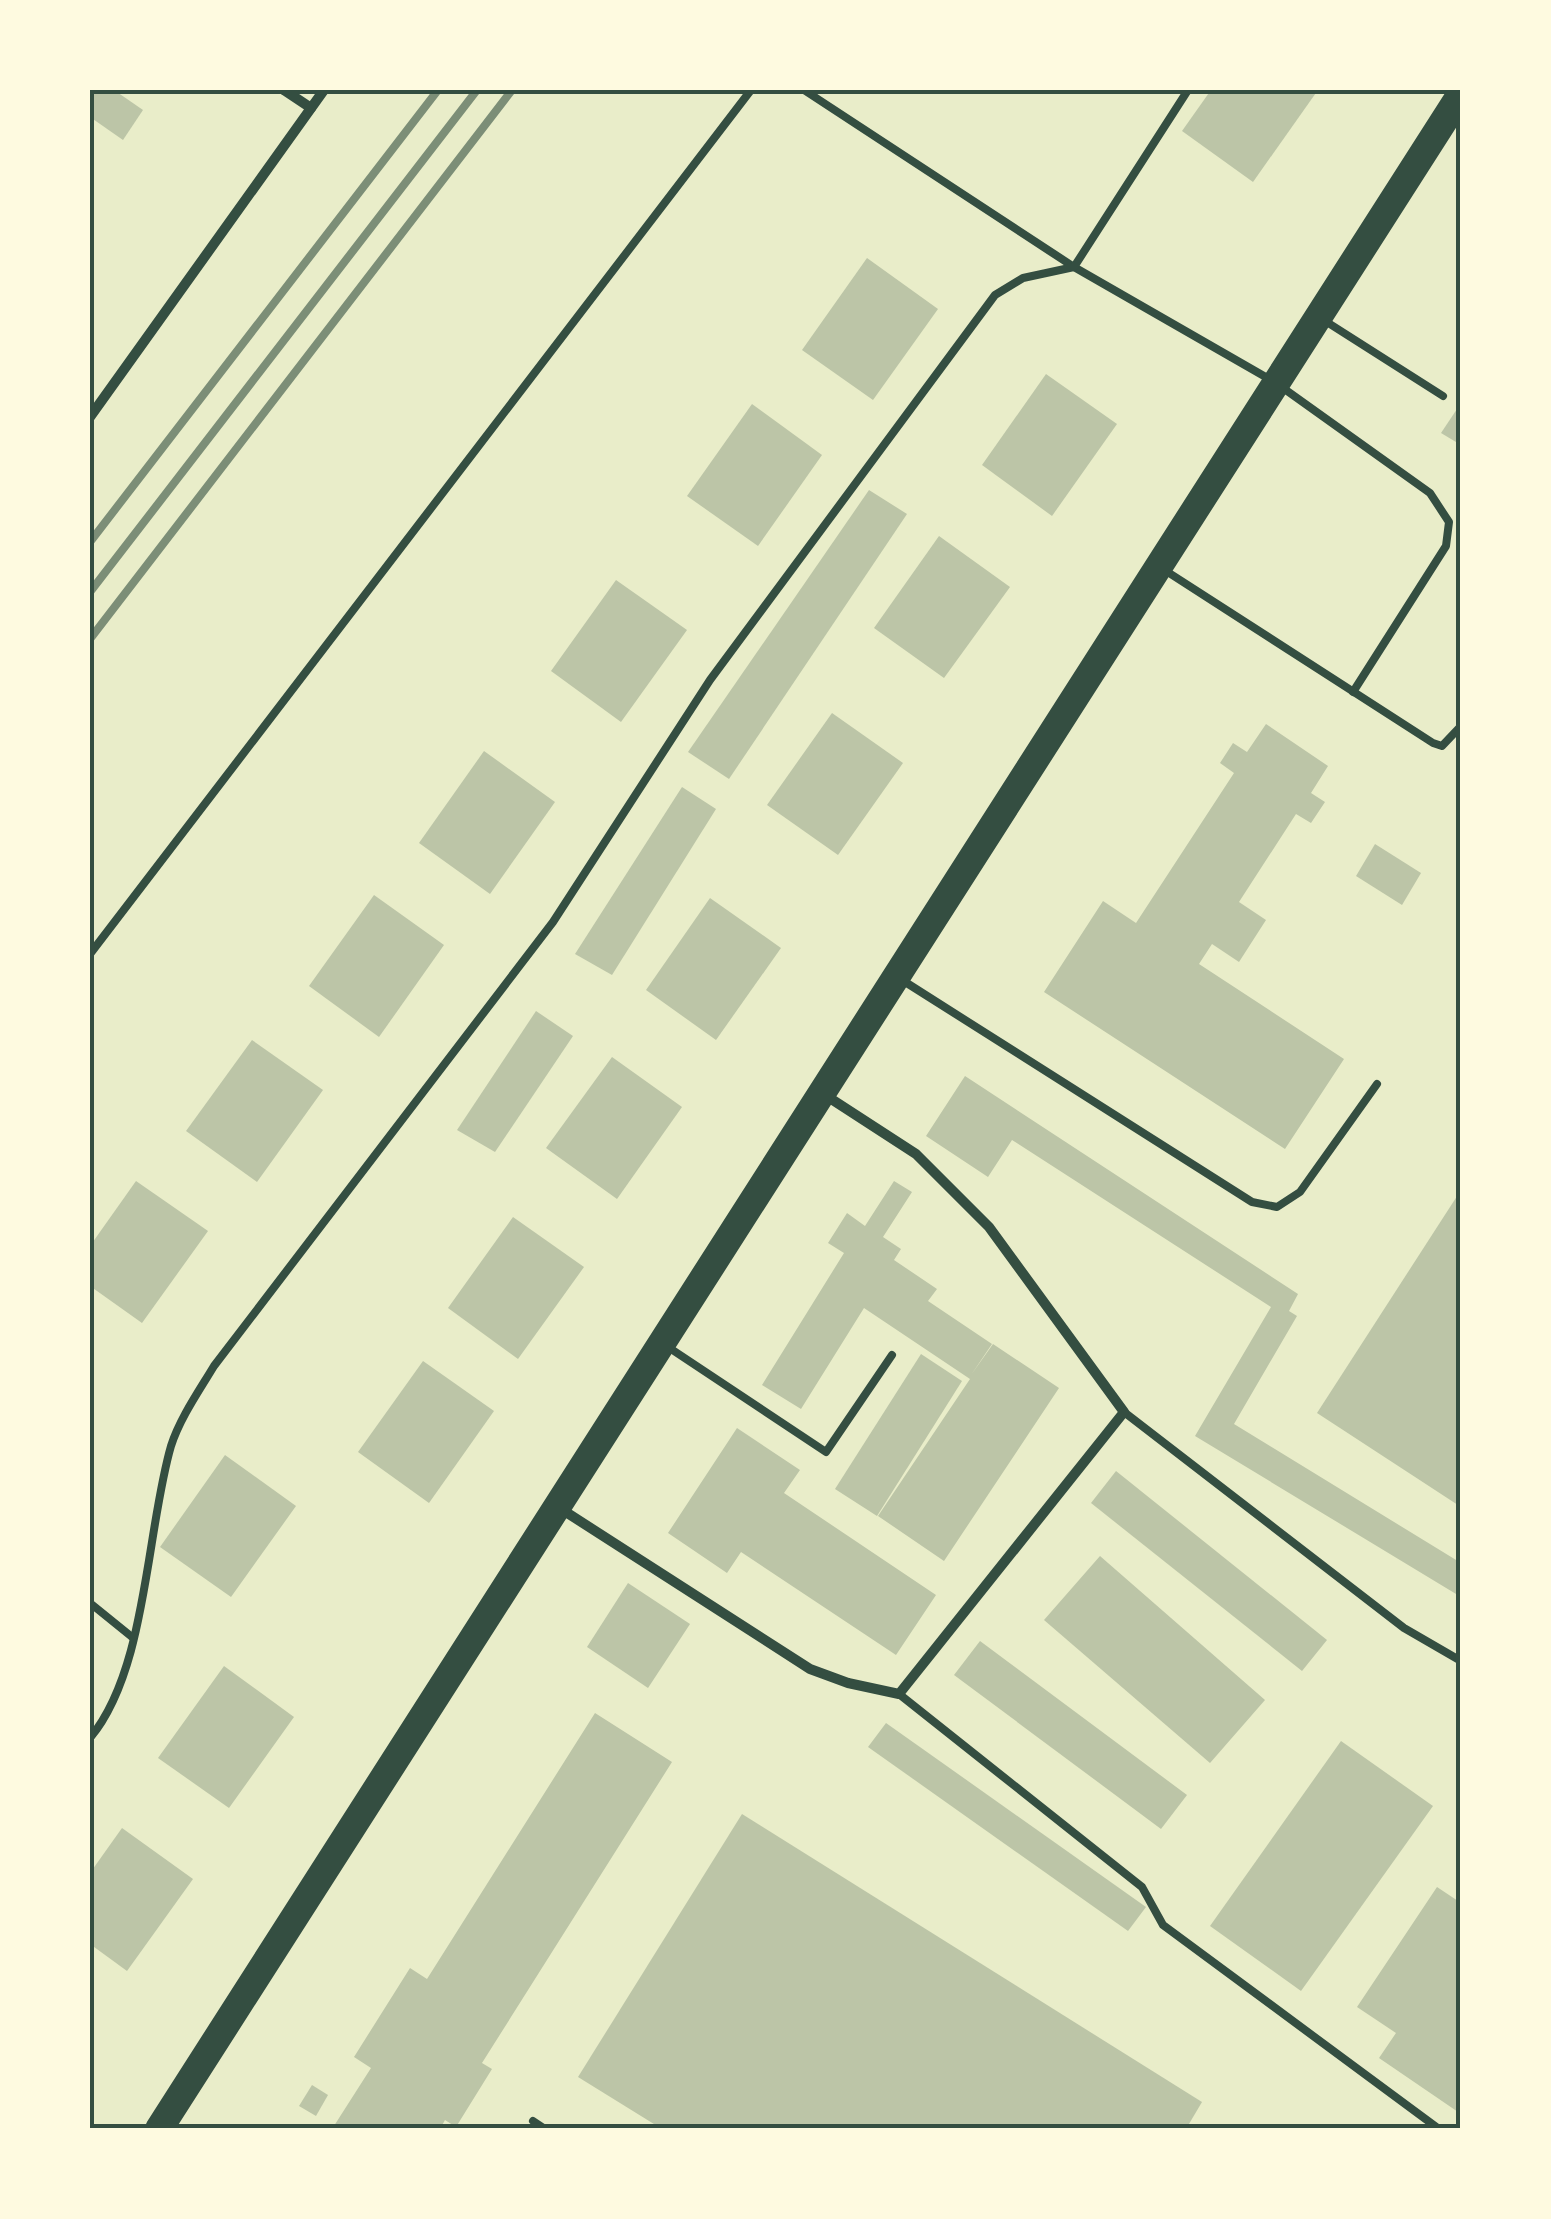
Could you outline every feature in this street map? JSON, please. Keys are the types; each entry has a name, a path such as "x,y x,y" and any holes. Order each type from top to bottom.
{"highway":[{"path":"159,2129 1461,94"}],"street":[{"path":"284,90 311,108"},
{"path":"90,417 324,90"},
{"path":"556,1506 810,1669 848,1684 899,1694 1124,1412 989,1227 916,1154 822,1092"}],"lane":[{"path":"90,954 751,90"},
{"path":"804,90 1074,267 1276,383 1430,493 1448,522 1446,546 1353,692"},
{"path":"90,1738 114,1703 132,1637 172,1446 214,1366 553,922 710,680 995,295 1023,278 1074,267 1188,90"},
{"path":"1318,317 1443,396"},
{"path":"1158,566 1442,746 1452,740 1461,726"},
{"path":"896,976 1252,1202 1277,1207 1300,1192 1377,1084"},
{"path":"661,1343 826,1452 892,1355"},
{"path":"1124,1412 1404,1628 1461,1661"},
{"path":"90,1603 132,1637"},
{"path":"899,1694 1142,1887 1162,1926 1439,2129"},
{"path":"533,2121 545,2129"}],"building":[{"path":"90,90 114,90 143,110 123,140 90,117"},
{"path":"1211,90 1318,90 1253,182 1182,131"},
{"path":"867,258 938,309 873,400 802,350"},
{"path":"1046,374 1117,424 1052,516 982,465"},
{"path":"1461,403 1461,445 1441,433"},
{"path":"752,404 822,455 758,546 687,496"},
{"path":"869,490 907,514 729,779 688,752"},
{"path":"939,536 1010,587 944,678 874,628"},
{"path":"616,580 687,630 621,722 551,671"},
{"path":"832,713 903,763 838,855 767,805"},
{"path":"1266,724 1328,766 1311,793 1325,802 1311,823 1296,814 1239,902 1266,920 1239,962 1212,944 1199,964 1344,1059 1285,1149 1044,992 1103,901 1136,923 1234,773 1220,763 1233,743 1247,752"},
{"path":"484,751 555,802 490,894 419,843"},
{"path":"682,787 716,809 612,975 575,954"},
{"path":"1375,844 1421,873 1402,905 1356,876"},
{"path":"374,895 444,945 379,1037 309,986"},
{"path":"710,898 781,948 716,1040 646,990"},
{"path":"536,1011 573,1036 495,1152 457,1130"},
{"path":"252,1040 323,1090 257,1182 186,1131"},
{"path":"612,1057 682,1107 617,1199 546,1148"},
{"path":"965,1076 1298,1294 1289,1311 1297,1316 1234,1424 1461,1563 1461,1597 1195,1436 1271,1307 1012,1140 988,1177 926,1136"},
{"path":"136,1181 208,1231 142,1323 90,1286 90,1246"},
{"path":"894,1181 912,1192 883,1237 901,1249 894,1260 937,1289 928,1301 992,1344 971,1375 993,1344 1059,1388 944,1561 878,1516 970,1379 864,1308 801,1409 762,1385 844,1253 828,1243 847,1213 865,1226"},
{"path":"1461,1190 1461,1507 1317,1413"},
{"path":"513,1217 584,1267 518,1359 448,1308"},
{"path":"921,1354 962,1381 877,1516 835,1489"},
{"path":"423,1361 494,1411 429,1503 358,1452"},
{"path":"737,1428 800,1470 784,1493 936,1595 896,1655 741,1552 727,1573 668,1533"},
{"path":"225,1455 296,1506 231,1597 160,1547"},
{"path":"1116,1471 1327,1640 1302,1671 1091,1503"},
{"path":"1100,1556 1265,1700 1210,1763 1044,1620"},
{"path":"628,1583 690,1624 648,1688 587,1647"},
{"path":"980,1641 1187,1795 1161,1829 954,1675"},
{"path":"224,1666 294,1717 229,1808 158,1758"},
{"path":"595,1713 672,1762 482,2063 492,2069 456,2127 445,2120 440,2129 332,2129 371,2068 354,2057 410,1968 427,1979"},
{"path":"886,1723 1146,1907 1128,1931 868,1747"},
{"path":"1341,1741 1433,1806 1301,1991 1210,1926"},
{"path":"742,1814 1202,2102 1186,2129 662,2129 578,2077"},
{"path":"122,1828 193,1879 127,1971 90,1944 90,1873"},
{"path":"1437,1887 1461,1903 1461,2114 1379,2058 1396,2033 1357,2007"},
{"path":"312,2085 328,2095 316,2116 299,2106"}],"railway":[{"path":"90,542 438,90"},
{"path":"90,592 477,90"},
{"path":"90,639 512,90"}]}
